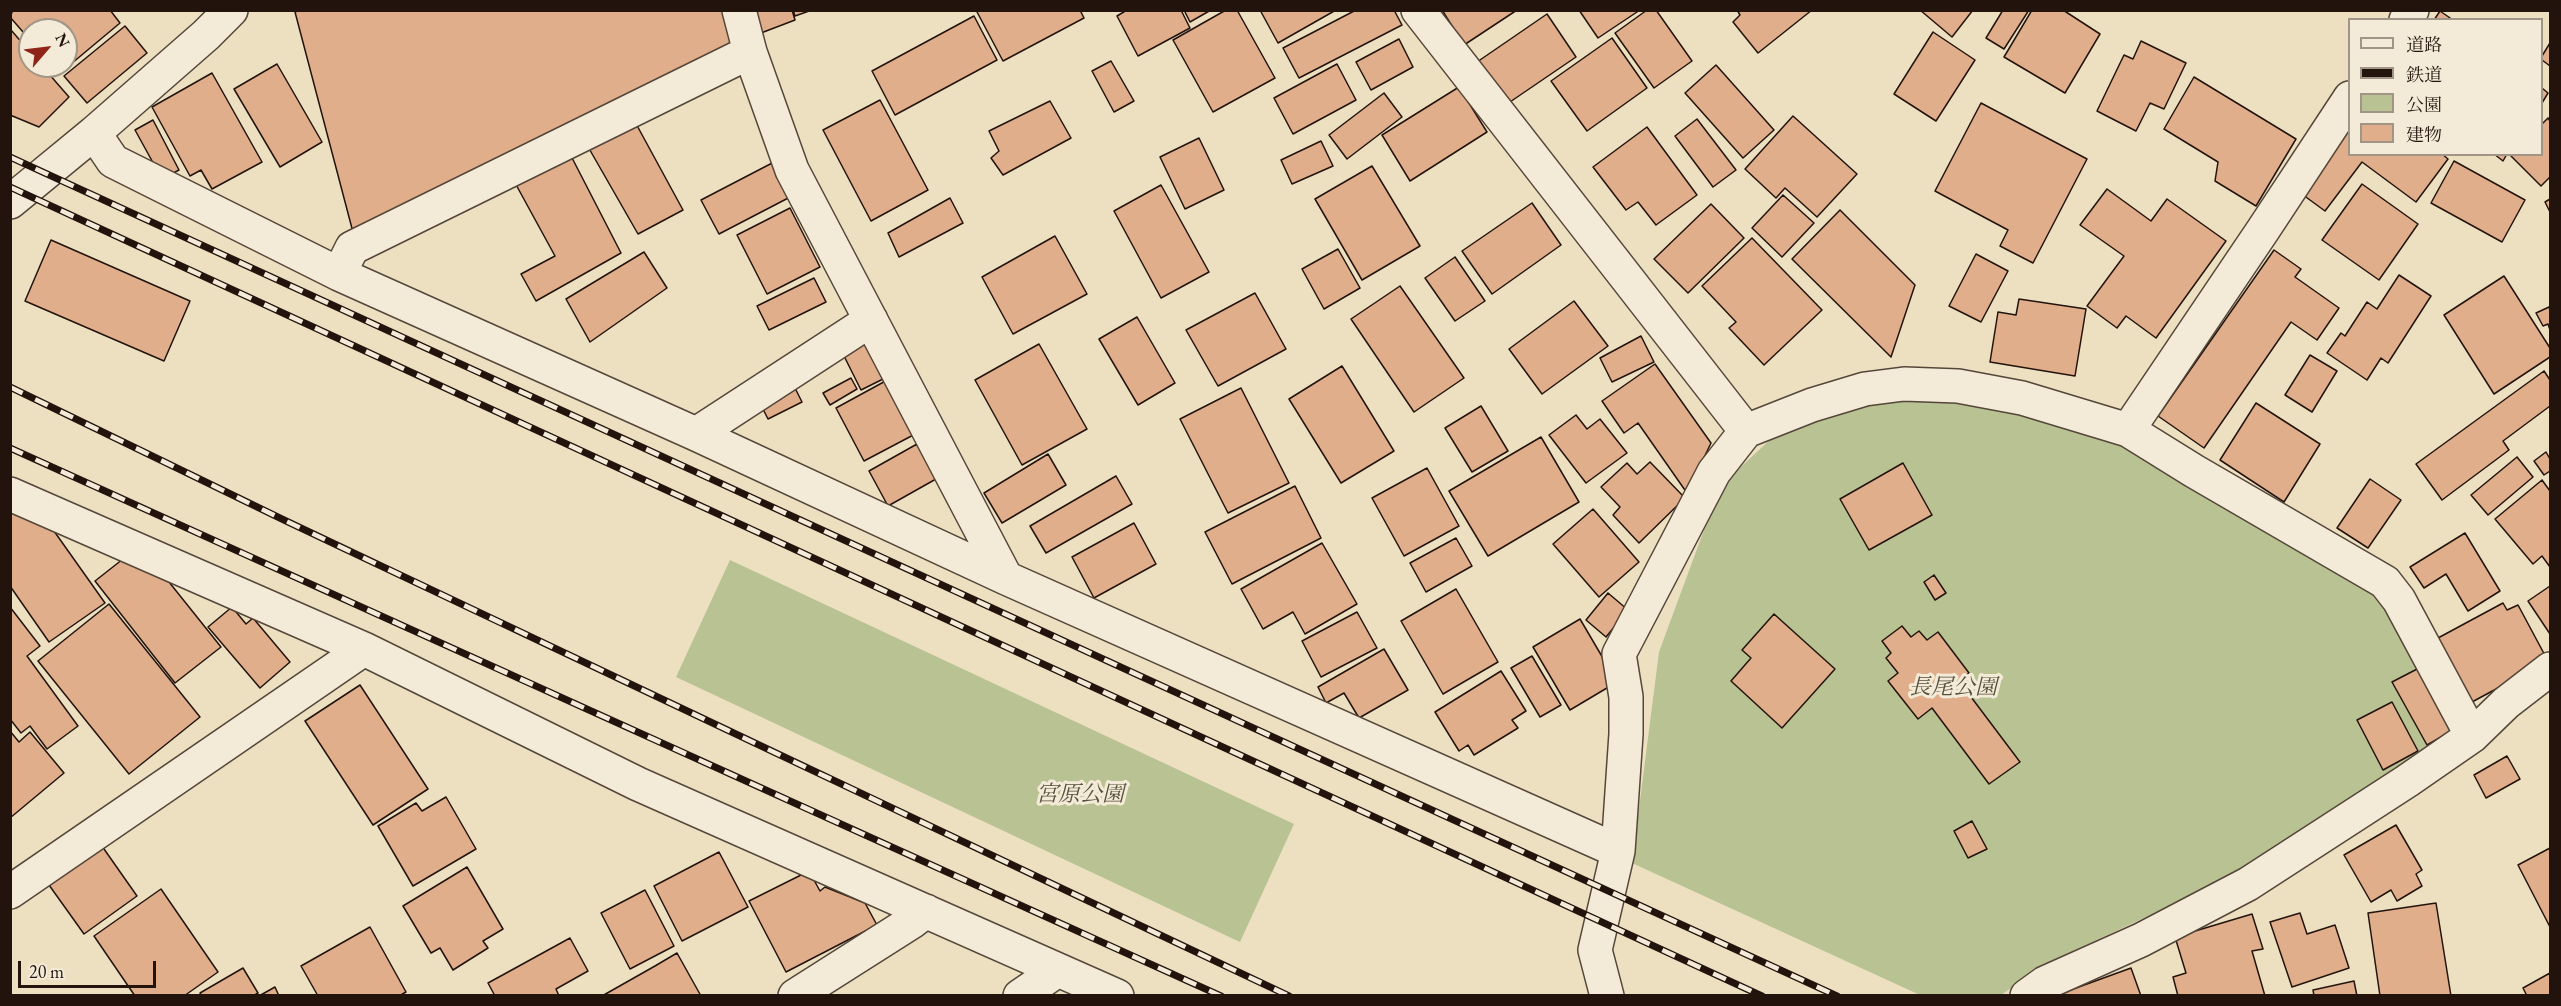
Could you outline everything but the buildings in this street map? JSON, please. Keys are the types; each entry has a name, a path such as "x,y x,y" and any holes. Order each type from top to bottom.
{"street":[{"path":"10,202 94,133 206,35 231,10"},
{"path":"739,10 750,52 792,170 1006,578"},
{"path":"1418,10 1746,431"},
{"path":"339,274 352,248 750,52"},
{"path":"2128,430 2264,230 2348,100"},
{"path":"94,133 113,161 339,274 696,434 1006,578 1618,851"},
{"path":"696,434 871,320"},
{"path":"1607,996 1595,950 1618,851 1626,734 1626,697 1619,654 1714,472 1746,431 1812,405 1864,388 1904,384 1958,386 2022,398 2128,430 2385,582 2399,600 2472,736"},
{"path":"10,494 364,649 638,784 1117,996"},
{"path":"10,892 364,649"},
{"path":"2027,996 2045,983 2141,940 2248,884 2472,736 2506,703 2550,669"},
{"path":"795,996 926,911"},
{"path":"1020,996 1058,970"}],"green space":[{"name":"長尾公園","path":"1893,392 1995,403 2122,442 2383,599 2460,732 2247,870 2049,962 2001,995 1920,995 1632,863 1659,652 1704,530 1730,477 1773,437"},
{"name":"宮原公園","path":"730,560 1294,824 1240,942 676,677"}],"railway":[{"path":"10,157 1837,996"},
{"path":"10,187 1762,996"},
{"path":"10,387 284,520 1289,996"},
{"path":"10,448 1221,996"}]}
